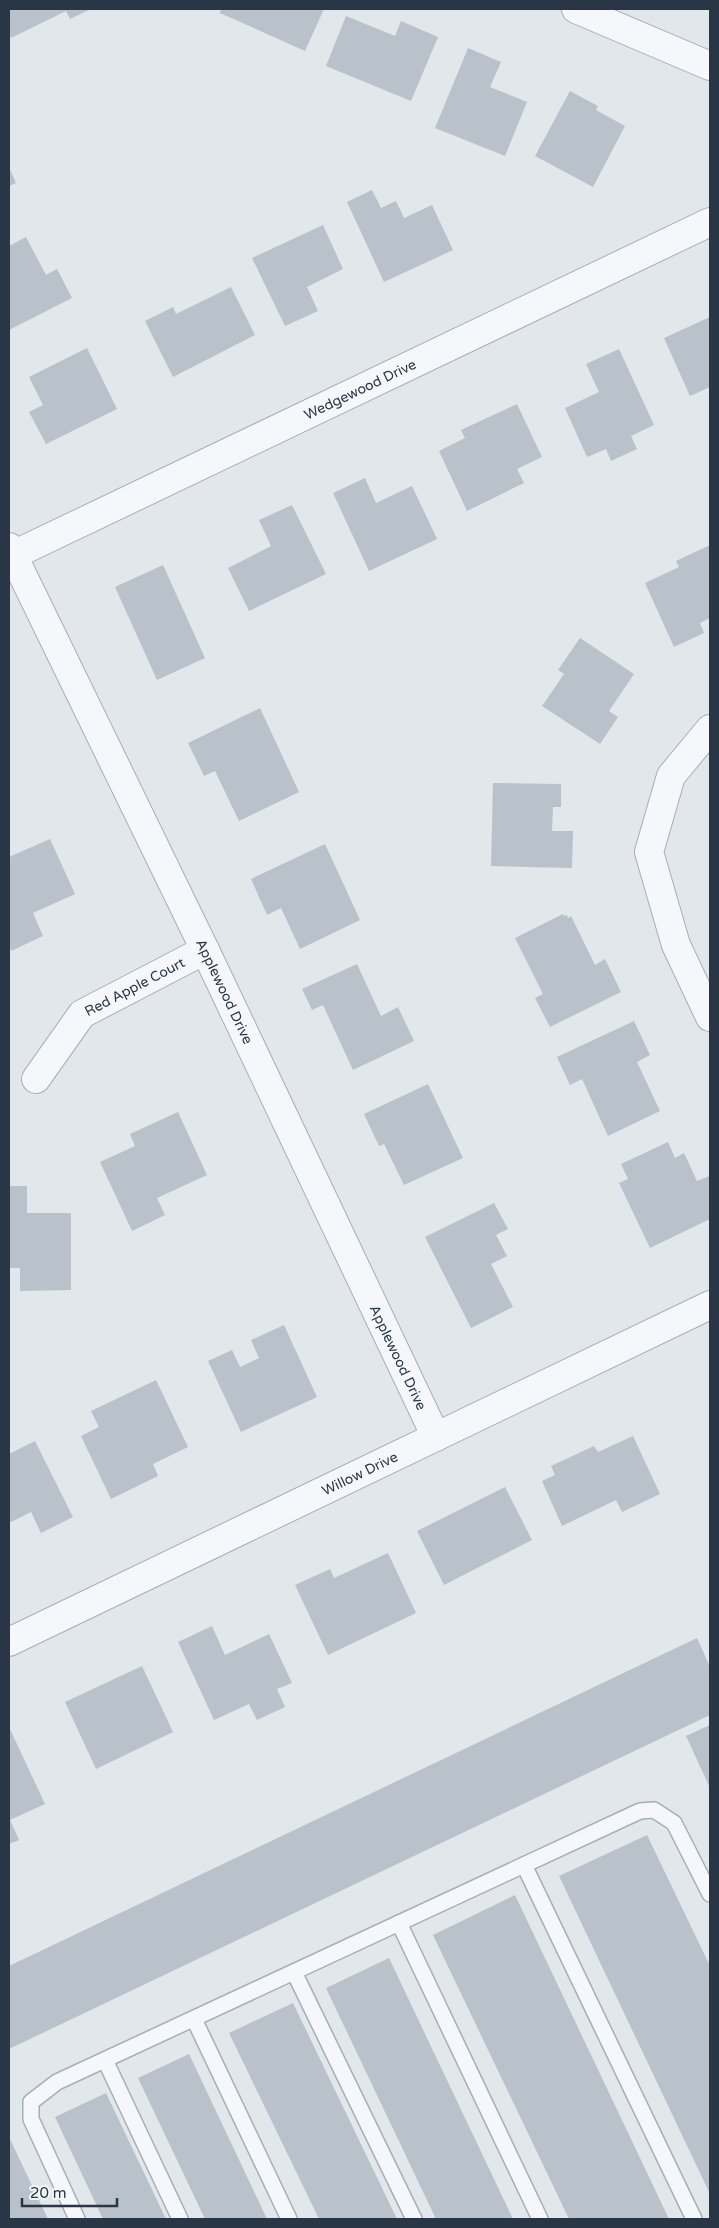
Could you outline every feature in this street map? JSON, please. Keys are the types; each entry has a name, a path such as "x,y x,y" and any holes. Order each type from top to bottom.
{"street":[{"path":"576,9 710,66"},
{"name":"Wedgewood Drive","path":"10,553 710,222"},
{"name":"Applewood Drive","path":"10,553 205,950 436,1436"},
{"path":"710,729 670,776 649,852 676,944 710,1017"},
{"name":"Red Apple Court","path":"36,1079 82,1014 205,950"},
{"name":"Willow Drive","path":"9,1642 710,1305"}],"lane":[{"path":"77,2219 31,2119 30,2102 57,2082 640,1811 654,1810 674,1823 710,1894"},
{"path":"524,1865 694,2219"},
{"path":"398,1923 540,2219"},
{"path":"294,1972 414,2219"},
{"path":"194,2019 289,2219"},
{"path":"105,2060 180,2219"}],"building":[{"path":"9,9 91,9 70,19 66,11 11,38 9,33"},
{"path":"221,9 324,9 305,51 220,13"},
{"path":"346,16 395,36 401,21 438,37 411,101 326,66"},
{"path":"468,48 501,62 490,87 527,102 505,156 435,128"},
{"path":"570,91 598,106 596,110 625,126 593,187 535,156"},
{"path":"9,167 16,183 9,186"},
{"path":"372,190 381,208 396,201 404,218 432,205 453,250 384,282 347,202"},
{"path":"323,225 343,269 307,287 318,311 285,326 252,258"},
{"path":"26,237 46,275 57,269 72,298 9,330 9,246"},
{"path":"231,287 255,335 173,377 145,321 173,307 176,314"},
{"path":"710,317 710,387 690,396 664,338"},
{"path":"87,348 117,409 46,444 29,412 43,405 29,377"},
{"path":"619,349 654,425 631,436 637,449 611,461 606,449 587,457 565,408 599,392 586,364"},
{"path":"517,404 542,457 517,469 524,483 467,511 439,451 465,438 461,430"},
{"path":"365,478 376,503 412,486 437,539 369,571 333,493"},
{"path":"292,505 326,574 249,611 228,568 271,546 259,520"},
{"path":"710,545 710,618 700,623 704,633 674,647 645,583 679,567 676,561"},
{"path":"163,565 205,658 157,680 115,587"},
{"path":"580,638 634,674 609,711 618,717 600,744 542,706 564,674 558,670"},
{"path":"260,708 299,792 239,821 215,771 204,776 188,743"},
{"path":"493,783 561,784 561,807 553,807 552,831 573,831 572,868 491,866"},
{"path":"50,839 75,894 33,913 43,936 11,951 9,946 9,857"},
{"path":"325,844 360,920 300,949 281,908 267,915 251,879"},
{"path":"563,914 564,916 567,915 568,918 571,916 595,965 605,959 621,992 550,1027 535,998 543,994 515,938"},
{"path":"357,964 381,1016 398,1007 414,1041 353,1070 323,1005 312,1010 302,989"},
{"path":"634,1021 650,1055 637,1062 660,1111 608,1136 582,1079 570,1085 557,1057"},
{"path":"428,1084 463,1158 404,1185 384,1144 379,1146 364,1114"},
{"path":"178,1112 207,1175 157,1198 165,1215 132,1231 100,1162 135,1146 130,1134"},
{"path":"668,1142 675,1158 684,1153 697,1181 709,1176 710,1219 650,1248 619,1183 628,1179 621,1164"},
{"path":"9,1186 27,1186 27,1213 71,1213 71,1290 20,1291 20,1268 9,1268"},
{"path":"494,1203 508,1229 496,1235 507,1256 491,1264 513,1307 471,1328 425,1237"},
{"path":"284,1325 317,1397 241,1432 208,1361 232,1350 240,1367 259,1358 251,1340"},
{"path":"156,1380 188,1447 153,1464 158,1476 111,1499 81,1436 99,1427 91,1411"},
{"path":"633,1436 660,1494 622,1512 616,1500 562,1526 542,1481 555,1475 551,1466 594,1446 598,1452"},
{"path":"35,1441 73,1517 41,1533 31,1512 9,1523 9,1454"},
{"path":"505,1487 532,1540 444,1585 417,1531"},
{"path":"388,1553 416,1613 328,1655 295,1585 330,1569 334,1578"},
{"path":"212,1626 225,1655 269,1634 292,1683 277,1689 285,1707 257,1720 249,1704 214,1720 178,1642"},
{"path":"697,1638 710,1667 710,1715 9,2049 9,1966"},
{"path":"142,1666 173,1732 96,1769 65,1702"},
{"path":"710,1725 710,1788 686,1736"},
{"path":"9,1727 45,1804 10,1820 19,1840 9,1844"},
{"path":"647,1835 710,1966 710,2194 559,1876"},
{"path":"515,1895 669,2219 569,2219 433,1935"},
{"path":"389,1958 513,2219 436,2219 326,1988"},
{"path":"293,2003 397,2219 319,2219 229,2033"},
{"path":"189,2054 267,2219 205,2219 138,2078"},
{"path":"106,2093 166,2219 103,2219 55,2117"},
{"path":"9,2137 48,2219 9,2219"}]}
